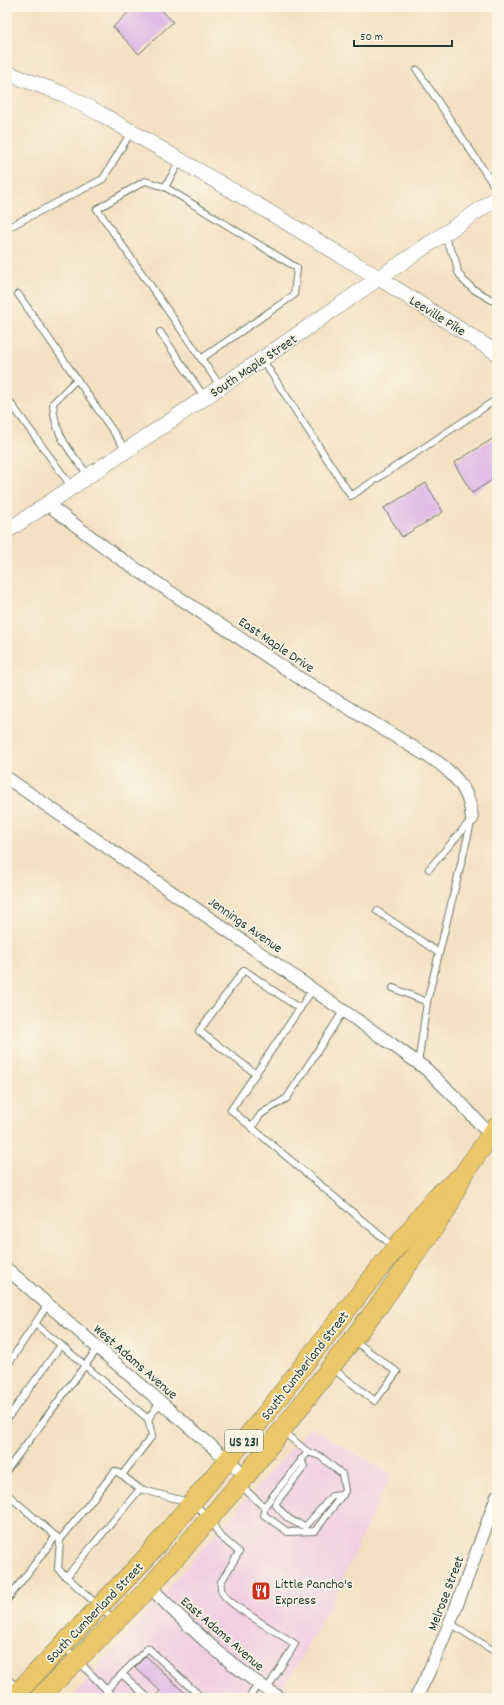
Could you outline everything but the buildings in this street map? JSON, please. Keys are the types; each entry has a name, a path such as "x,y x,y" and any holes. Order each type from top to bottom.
{"main road":[{"name":"South Cumberland Street","path":"39,1698 150,1587 210,1518 282,1431 446,1212 464,1173 493,1131"},
{"name":"South Cumberland Street","path":"13,1689 63,1645 145,1559 261,1420 437,1196 464,1173"}],"street":[{"name":"Leeville Pike","path":"7,74 63,94 181,160 379,278 497,353"},
{"name":"South Maple Street","path":"7,531 88,475 205,398 497,198"},
{"name":"East Maple Drive","path":"47,504 118,557 301,679 438,763 451,773 460,783 470,805 472,819"},
{"name":"Jennings Avenue","path":"7,778 344,1010 418,1064 493,1131"},
{"name":"West Adams Avenue","path":"7,1269 228,1460 242,1480"},
{"name":"Melrose Street","path":"416,1698 431,1668 450,1623 497,1496"},
{"name":"East Adams Avenue","path":"150,1587 183,1621 218,1653 280,1698"}],"lane":[{"path":"417,70 497,190"},
{"path":"7,228 103,179 131,132"},
{"path":"165,187 181,160"},
{"path":"201,359 294,295 297,268 165,187 145,181 97,209 201,359 221,387"},
{"path":"443,236 455,258 458,272 463,280 473,289 497,303"},
{"path":"18,294 126,450"},
{"path":"160,332 205,398"},
{"path":"262,359 351,496 497,399"},
{"path":"77,379 53,403 54,414 62,441 88,475"},
{"path":"7,398 72,486"},
{"path":"429,869 472,819"},
{"path":"418,1064 427,1002 472,819"},
{"path":"377,911 439,953"},
{"path":"256,1074 199,1031 244,970 300,1009"},
{"path":"394,988 427,1002"},
{"path":"313,990 231,1110 396,1248"},
{"path":"252,1127 261,1114 287,1098 344,1010"},
{"path":"7,1366 48,1304"},
{"path":"35,1324 148,1419 152,1436 122,1475"},
{"path":"330,1367 375,1401 397,1372 352,1339"},
{"path":"7,1419 61,1345"},
{"path":"7,1470 98,1348"},
{"path":"148,1419 160,1402"},
{"path":"282,1431 308,1452 320,1456 342,1474 345,1491 315,1531 288,1532 264,1515 264,1507 308,1452"},
{"path":"301,1459 304,1467 275,1504 287,1519 296,1524 306,1526 332,1496 343,1495"},
{"path":"7,1600 115,1471 140,1489 192,1503 210,1518 219,1535 239,1552 221,1582 220,1587 222,1593 237,1606 295,1644 262,1686 249,1698"},
{"path":"242,1480 264,1507"},
{"path":"66,1576 140,1489"},
{"path":"7,1494 58,1538 58,1569 115,1621"},
{"path":"450,1623 497,1652"},
{"path":"63,1645 114,1698"},
{"path":"106,1690 148,1648 202,1698"},
{"path":"122,1674 148,1698"}],"shaded area":[{"path":"310,1427 391,1474 334,1598 277,1698 71,1698"}],"place":[{"name":"Little Pancho's Express","path":"261,1591"}]}
